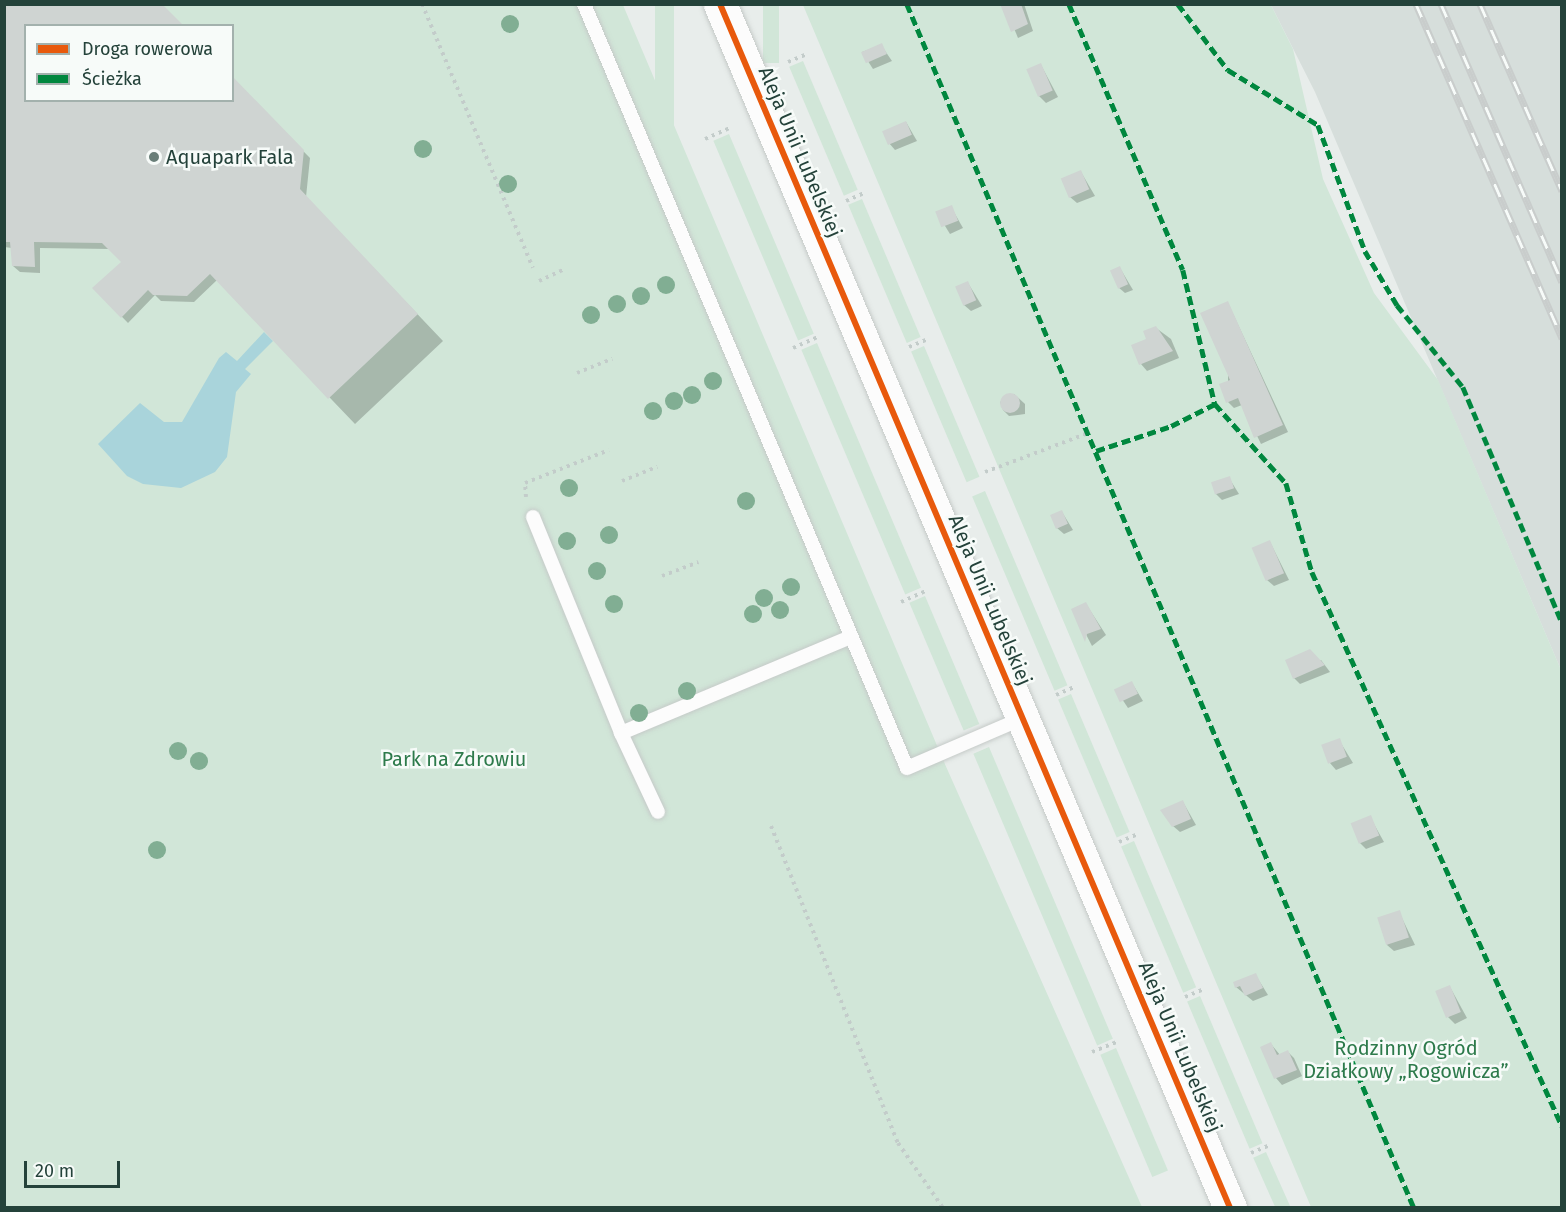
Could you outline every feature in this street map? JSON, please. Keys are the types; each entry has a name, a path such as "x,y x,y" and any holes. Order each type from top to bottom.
{"street":[{"name":"Aleja Unii Lubelskiej","path":"720,4 1230,1208"}],"lane":[{"path":"584,4 907,768 1023,718"},
{"path":"533,517 621,733 658,812"},
{"path":"621,733 851,638"}],"path":[{"path":"422,4 533,268"},
{"path":"788,62 807,54"},
{"path":"705,139 730,128"},
{"path":"846,201 866,192"},
{"path":"538,281 564,269"},
{"path":"793,348 818,337"},
{"path":"909,347 928,339"},
{"path":"577,373 612,359"},
{"path":"985,472 1088,433"},
{"path":"533,517 525,483 609,450"},
{"path":"622,481 657,467"},
{"path":"662,576 698,562"},
{"path":"901,602 926,591"},
{"path":"1056,695 1076,686"},
{"path":"771,826 898,1143 943,1208"},
{"path":"1119,842 1138,834"},
{"path":"1185,997 1204,989"},
{"path":"1092,1052 1118,1042"},
{"path":"1251,1153 1270,1145"}],"shaded area":[{"path":"1271,5 1561,5 1561,670 1315,92"}],"green space":[{"name":"Park na Zdrowiu","path":"5,5 623,5 944,762 1142,1207 5,1208"},
{"path":"655,5 674,5 674,142 655,142"},
{"path":"763,5 779,5 779,63 763,63"},
{"name":"Rodzinny Ogród Działkowy „Rogowicza”","path":"803,5 1271,5 1293,49 1323,179 1374,293 1438,380 1561,670 1561,1207 1311,1207"},
{"path":"803,61 858,190 844,196 789,67"},
{"path":"729,134 814,334 798,340 713,141"},
{"path":"862,199 921,337 907,343 848,205"},
{"path":"817,343 921,588 905,594 801,350"},
{"path":"924,346 979,477 967,482 911,351"},
{"path":"985,491 1067,685 1055,691 972,496"},
{"path":"925,596 979,724 964,731 909,603"},
{"path":"1071,694 1130,832 1117,838 1058,699"},
{"path":"989,747 1113,1039 1097,1045 973,754"},
{"path":"1134,841 1196,987 1183,993 1121,846"},
{"path":"1200,996 1263,1143 1250,1149 1187,1001"},
{"path":"1116,1048 1168,1170 1152,1177 1100,1055"},
{"path":"1266,1152 1290,1207 1276,1208 1253,1158"}],"water":[{"path":"264,332 273,341 245,369 251,374 236,392 227,457 215,472 181,488 143,484 127,476 98,444 140,403 164,422 182,422 219,358 226,352 237,361"}],"building":[{"name":"Aquapark Fala","path":"4,4 162,4 182,24 24,24 24,102 234,102 234,78 304,150 300,189 418,314 328,399 210,274 187,296 153,295 148,290 121,318 92,288 121,262 102,243 34,242 35,267 12,266 10,242 4,242"},
{"path":"1000,4 1021,4 1028,24 1011,32"},
{"path":"882,43 887,54 866,63 861,52"},
{"path":"1041,63 1053,91 1038,97 1026,69"},
{"path":"906,121 912,135 888,145 882,131"},
{"path":"1081,170 1089,189 1069,198 1061,179"},
{"path":"952,205 958,221 941,227 935,211"},
{"path":"1120,266 1128,284 1118,289 1110,270"},
{"path":"968,281 976,300 963,306 955,286"},
{"path":"1228,301 1283,425 1254,438 1238,398 1226,403 1219,384 1230,380 1200,313"},
{"path":"1156,326 1173,351 1139,365 1131,345 1146,339 1143,331"},
{"path":"1010,393 1017,396 1020,403 1017,410 1010,413 1003,410 1000,403 1003,396"},
{"path":"1230,476 1234,488 1215,495 1211,482"},
{"path":"1062,510 1068,524 1056,529 1050,515"},
{"path":"1270,540 1284,573 1266,581 1252,548"},
{"path":"1086,602 1101,629 1087,634 1085,642 1071,609"},
{"path":"1310,649 1325,665 1293,679 1285,660"},
{"path":"1132,681 1138,694 1120,702 1114,689"},
{"path":"1340,738 1347,757 1328,764 1321,745"},
{"path":"1183,800 1191,819 1172,827 1160,810"},
{"path":"1371,815 1379,835 1359,844 1351,823"},
{"path":"1400,910 1409,938 1386,945 1377,917"},
{"path":"1256,973 1263,988 1245,996 1240,986 1235,988 1233,982"},
{"path":"1450,985 1461,1012 1446,1018 1435,991"},
{"path":"1271,1042 1277,1055 1288,1050 1297,1070 1274,1079 1260,1047"}],"railway":[{"path":"1416,4 1562,338"},
{"path":"1441,4 1562,282"},
{"path":"1480,4 1562,191"}],"marked path":[{"path":"907,4 1414,1208"},
{"path":"1069,4 1183,270 1215,404 1286,483 1312,572 1562,1126"},
{"path":"1178,4 1228,70 1318,125 1365,251 1397,305 1463,387 1562,623"},
{"path":"1096,451 1171,426 1215,404"}],"cycle path":[{"path":"720,4 1230,1208"}],"place":[{"name":"Aquapark Fala","path":"154,157"}]}
